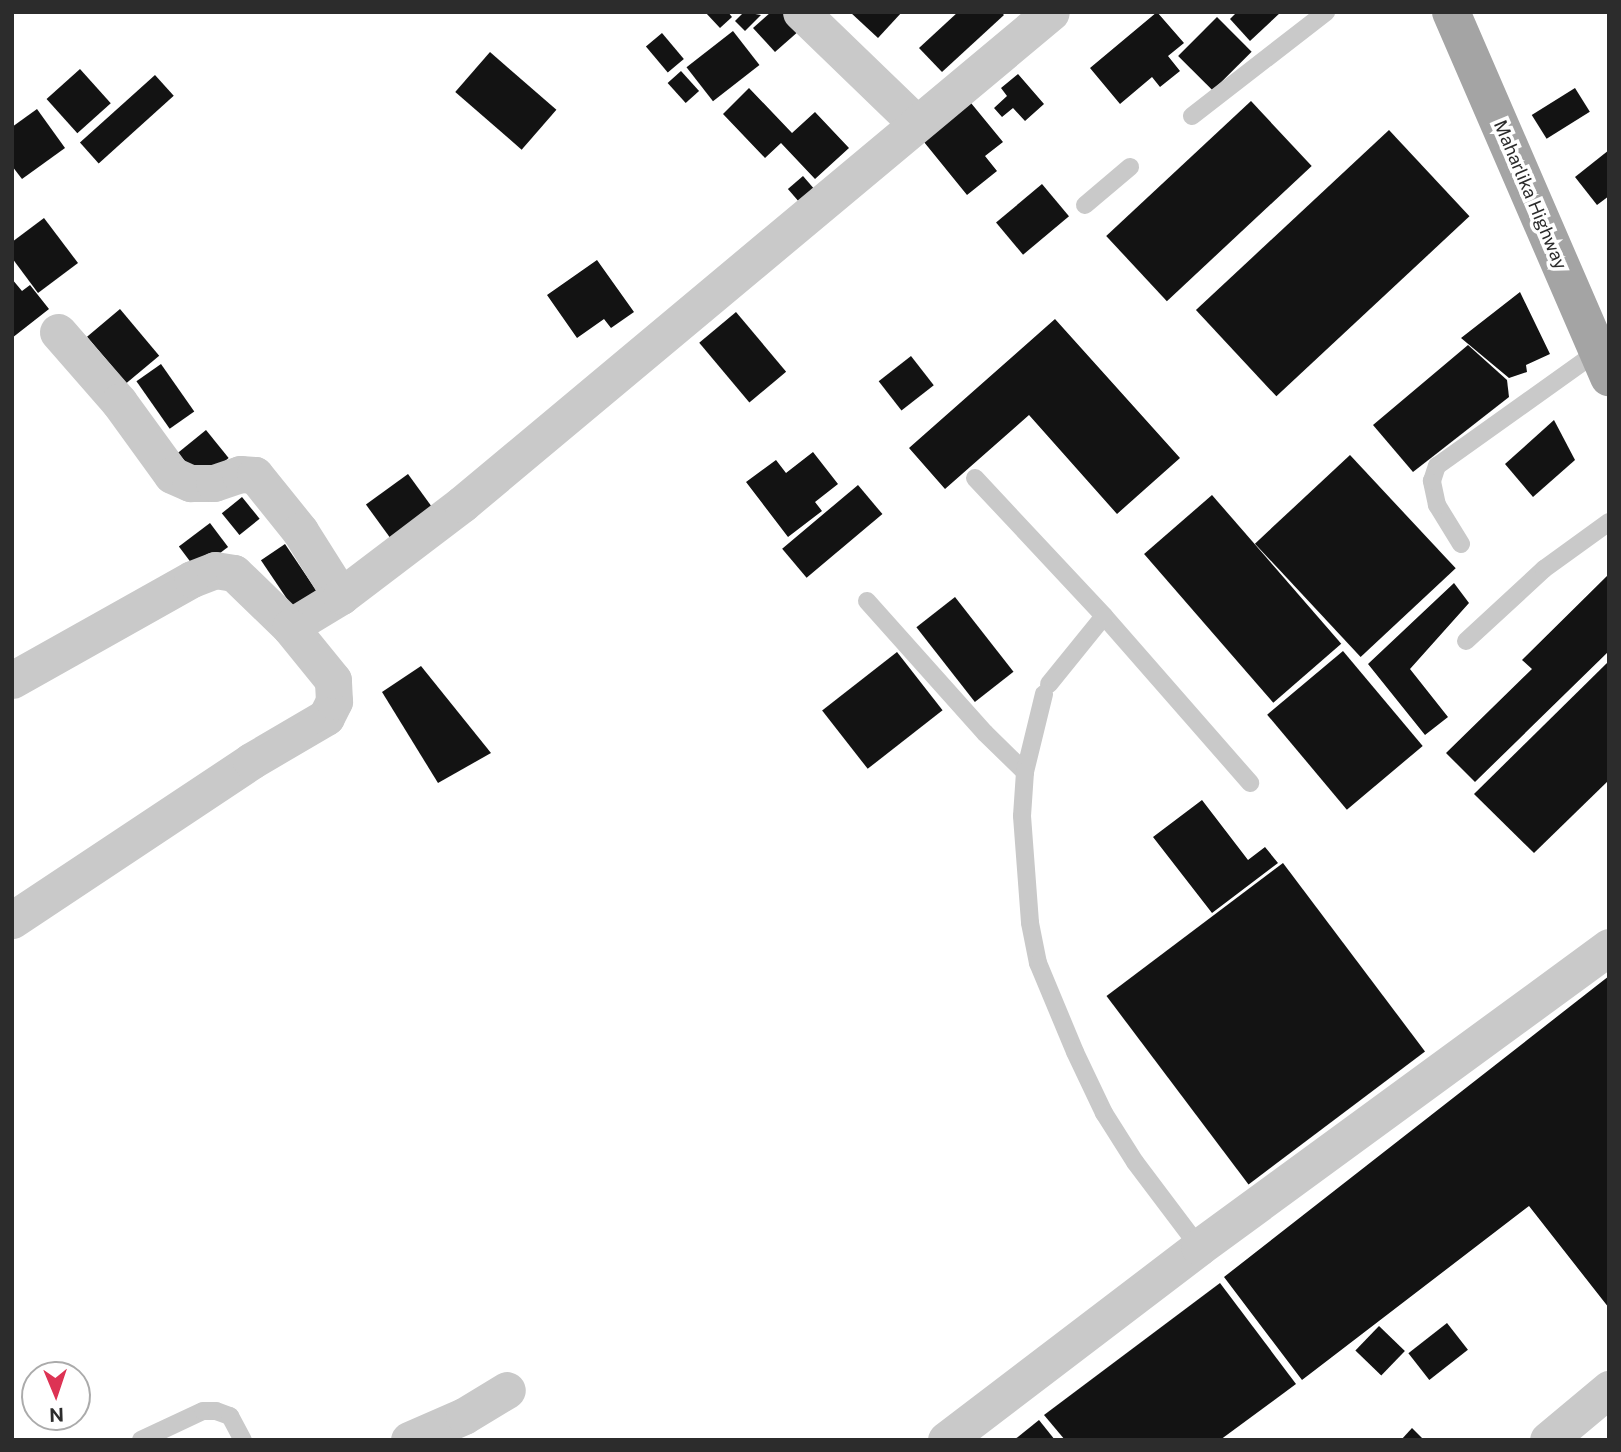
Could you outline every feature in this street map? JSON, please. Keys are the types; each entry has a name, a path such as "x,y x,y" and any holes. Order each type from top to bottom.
{"main road":[{"name":"Maharlika Highway","path":"1451,12 1603,364"}],"street":[{"path":"801,12 916,123"},
{"path":"290,627 341,596 462,504 1051,12"},
{"path":"58,332 119,402 172,475 190,483 214,483 240,474 255,475 300,531 341,596"},
{"path":"12,680 192,579 215,570 234,573 290,627 333,680 334,701 326,717 251,761 12,920"},
{"path":"946,1440 1199,1247 1609,947"},
{"path":"1549,1440 1609,1389"},
{"path":"409,1440 464,1416 507,1390"}],"lane":[{"path":"1192,116 1326,12"},
{"path":"1085,205 1129,167"},
{"path":"1461,544 1437,505 1432,481 1437,466 1603,364"},
{"path":"975,478 1104,616 1250,783"},
{"path":"1466,641 1544,569 1609,522"},
{"path":"867,601 985,733 1025,772"},
{"path":"1104,616 1046,689 1025,772 1022,816 1024,864 1038,963 1074,1052 1104,1113 1135,1161 1199,1247"},
{"path":"141,1440 203,1411 216,1411 230,1416 243,1440"}],"building":[{"path":"705,12 728,12 732,17 720,28"},
{"path":"744,12 761,15 745,31 735,21"},
{"path":"771,12 784,12 800,30 775,52 753,28"},
{"path":"850,12 902,12 878,38"},
{"path":"958,12 1001,12 1004,15 942,72 919,48"},
{"path":"1157,12 1184,43 1168,56 1180,71 1160,87 1152,77 1120,104 1090,68"},
{"path":"1237,12 1281,12 1250,41 1230,19"},
{"path":"1217,17 1252,52 1213,91 1178,56"},
{"path":"733,31 759,65 713,101 687,67"},
{"path":"662,33 684,59 668,73 646,46"},
{"path":"490,52 556,110 522,150 455,92"},
{"path":"80,69 111,103 77,133 47,99"},
{"path":"681,71 699,91 686,103 668,83"},
{"path":"1018,74 1044,104 1025,121 1013,108 1002,117 994,108 1007,96 1001,88"},
{"path":"155,75 174,96 99,163 80,143"},
{"path":"749,88 792,133 815,112 849,148 815,179 781,143 765,158 723,114"},
{"path":"1575,88 1590,112 1547,139 1532,115"},
{"path":"1251,101 1312,166 1167,301 1106,236"},
{"path":"971,103 1003,142 985,156 997,171 967,195 924,142"},
{"path":"37,109 65,148 22,179 12,166 12,127"},
{"path":"1389,130 1469,216 1276,396 1196,310"},
{"path":"1609,150 1609,196 1597,205 1575,177"},
{"path":"803,176 821,197 806,210 788,189"},
{"path":"1042,184 1069,216 1023,255 996,223"},
{"path":"44,218 78,263 38,293 12,258 12,242"},
{"path":"597,260 634,312 611,328 604,319 577,338 547,295"},
{"path":"12,279 22,291 30,285 49,309 12,338"},
{"path":"1520,292 1550,354 1526,365 1527,372 1509,378 1461,338"},
{"path":"120,309 159,356 126,383 87,337"},
{"path":"736,312 786,372 749,403 699,343"},
{"path":"1055,319 1180,458 1117,514 1029,415 945,489 909,448"},
{"path":"1468,345 1507,380 1509,397 1413,472 1373,425"},
{"path":"911,356 934,385 901,410 879,381"},
{"path":"161,364 194,412 170,429 136,381"},
{"path":"1554,420 1575,460 1533,497 1505,464"},
{"path":"206,430 229,458 201,481 178,453"},
{"path":"813,452 838,484 815,502 822,511 788,537 746,482 776,460 786,473"},
{"path":"1350,455 1456,568 1361,657 1255,544"},
{"path":"408,474 438,515 396,546 366,505"},
{"path":"858,485 882,514 807,578 782,549"},
{"path":"1212,495 1341,644 1273,703 1144,554"},
{"path":"242,497 260,519 239,535 222,513"},
{"path":"210,523 228,547 197,570 179,546"},
{"path":"285,544 318,593 294,609 261,560"},
{"path":"1609,574 1609,651 1475,782 1446,753 1532,669 1522,660"},
{"path":"1454,583 1469,603 1410,669 1448,717 1425,735 1368,664"},
{"path":"955,597 1013,672 975,702 916,627"},
{"path":"1343,651 1423,746 1347,810 1267,715"},
{"path":"897,652 943,710 868,769 822,710"},
{"path":"1609,661 1609,780 1534,853 1474,794"},
{"path":"421,666 491,753 438,783 382,692"},
{"path":"1202,800 1248,860 1265,847 1278,863 1212,913 1153,837"},
{"path":"1283,863 1425,1051 1249,1184 1107,996"},
{"path":"1609,976 1609,1308 1529,1206 1302,1380 1224,1277"},
{"path":"1220,1283 1296,1384 1220,1440 1065,1440 1044,1415"},
{"path":"1447,1323 1468,1350 1429,1380 1408,1353"},
{"path":"1379,1326 1405,1351 1381,1375 1355,1350"},
{"path":"1039,1420 1055,1440 1014,1440"},
{"path":"1412,1428 1424,1440 1401,1440"}]}
